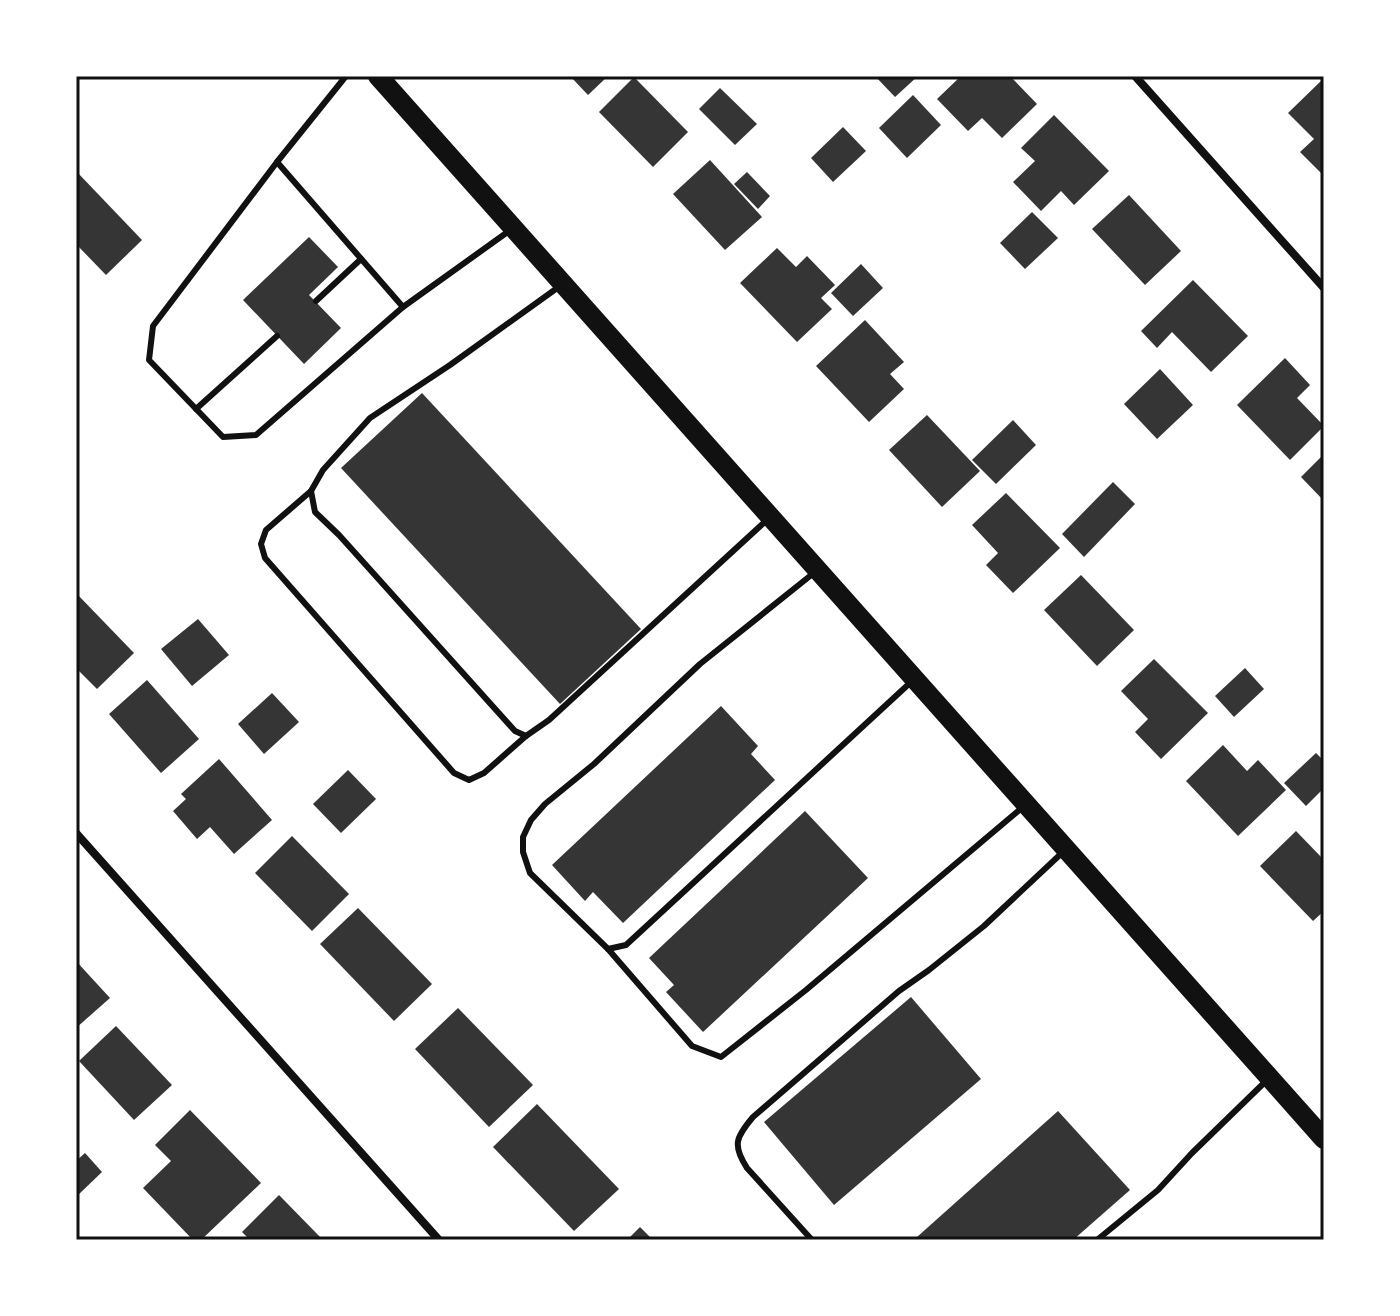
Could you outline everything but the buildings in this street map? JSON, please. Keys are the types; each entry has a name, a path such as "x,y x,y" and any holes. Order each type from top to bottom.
{"main road":[{"path":"378,76 1324,1139"}],"street":[{"path":"1135,76 1324,288"},
{"path":"76,833 439,1240"}],"lane":[{"path":"346,76 153,326 149,360 223,437 256,435 403,307 513,228"},
{"path":"277,162 403,307"},
{"path":"316,301 361,259"},
{"path":"562,283 450,365 370,418 323,470 311,491 266,530 261,544 265,558 454,773 469,780 484,773 549,720 771,517"},
{"path":"196,409 277,336"},
{"path":"311,491 315,512 515,731 526,736"},
{"path":"818,570 700,664 594,764 545,804 531,820 523,837 523,852 530,873 608,949 692,1046 721,1057 796,999 1027,803"},
{"path":"608,949 626,945 915,678"},
{"path":"812,1240 747,1168 736,1145 741,1132 753,1117 899,991 984,926 1067,849"},
{"path":"1097,1240 1158,1190 1270,1077"}]}
